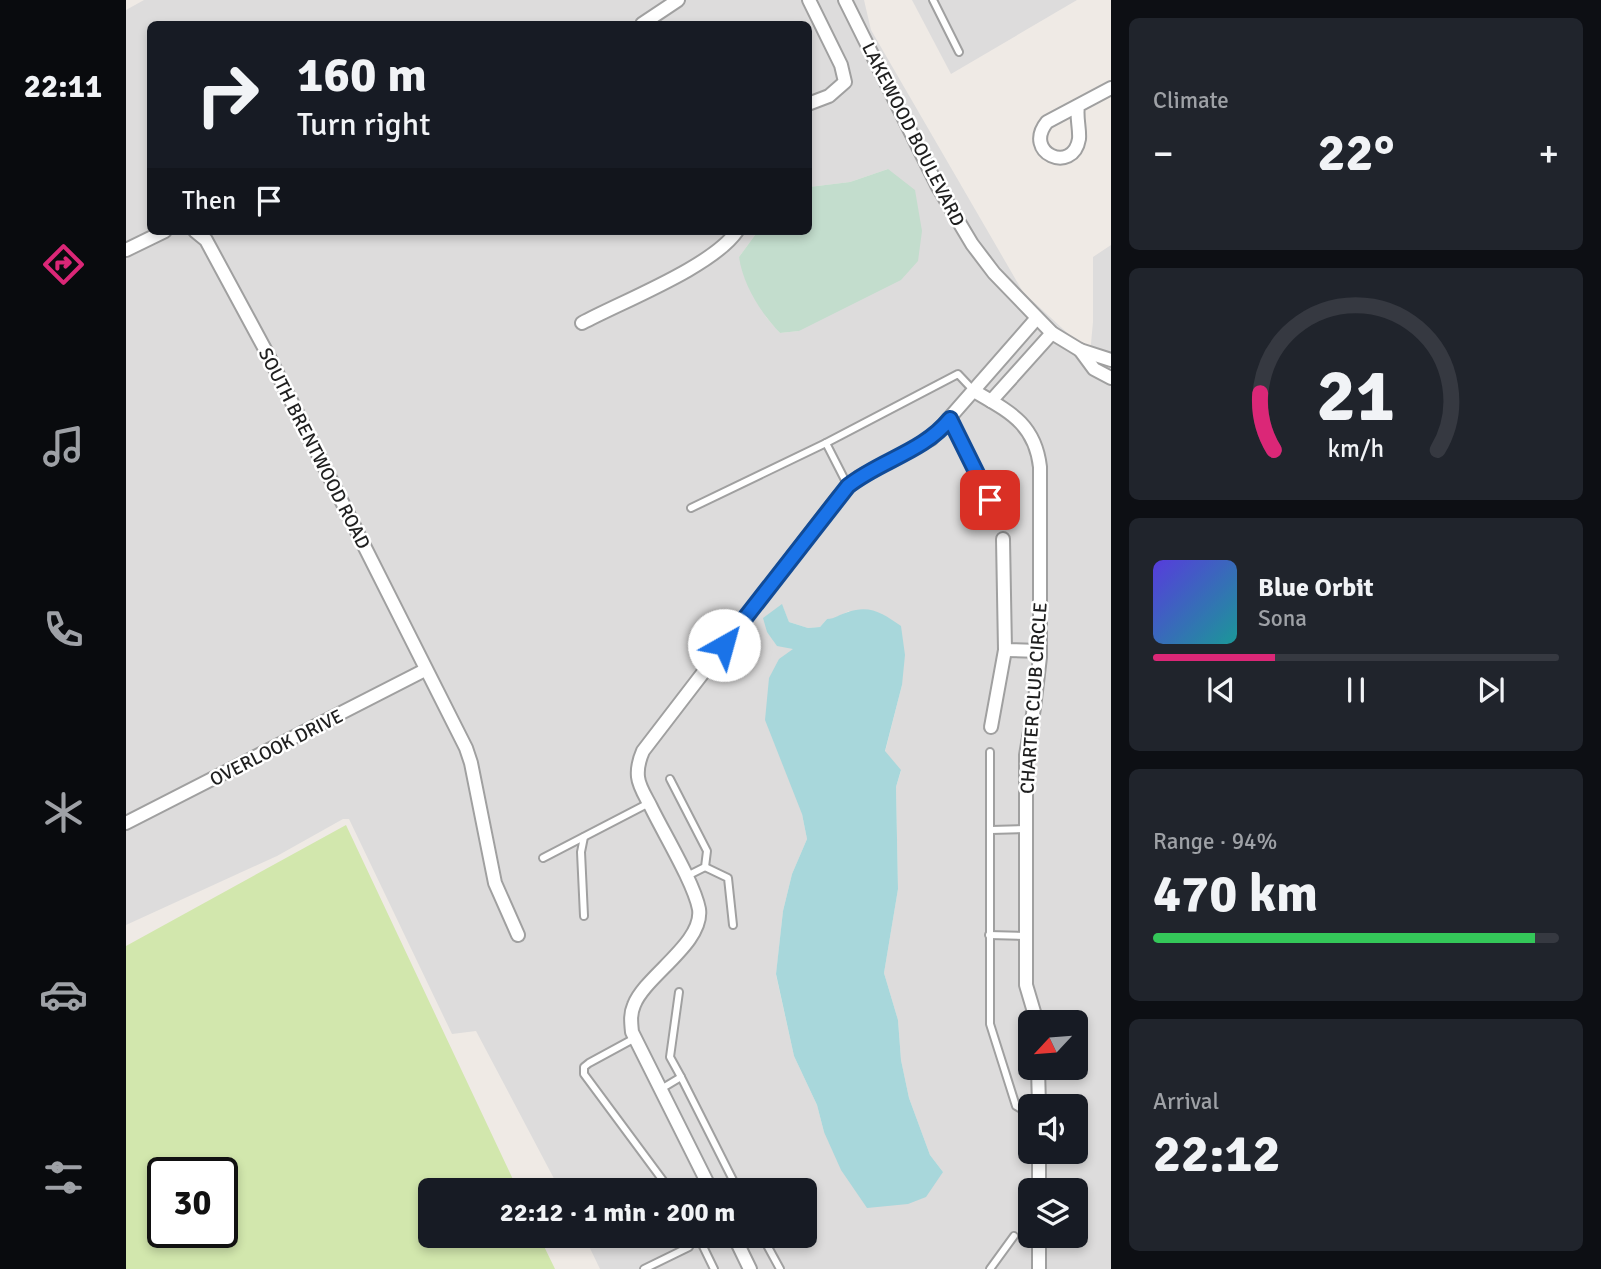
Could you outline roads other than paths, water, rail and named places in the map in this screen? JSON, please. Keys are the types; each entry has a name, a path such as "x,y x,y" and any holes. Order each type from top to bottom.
{"street":[{"path":"646,21 677,0"},
{"path":"809,0 841,65 845,82 829,96 812,102"},
{"name":"LAKEWOOD BOULEVARD","path":"845,0 954,217 994,273 1052,333 1080,350 1111,360"},
{"path":"1078,106 1111,88"},
{"path":"126,250 157,235"},
{"name":"SOUTH BRENTWOOD ROAD","path":"200,235 206,240 267,353 470,758 495,883 518,935"},
{"path":"582,323 686,271 729,243 734,235"},
{"path":"705,1178 635,1038 630,1017 635,1002 681,950 697,924 699,909 638,780 637,764 643,751 848,486 859,477 926,442 950,419 1036,318"},
{"path":"991,401 1052,333"},
{"name":"LAKEWOOD BOULEVARD","path":"1080,350 1094,369 1111,378"},
{"name":"CHARTER CLUB CIRCLE","path":"974,391 1002,406 1025,425 1034,438 1038,452 1040,651 1026,755 1026,985 1033,1010"},
{"path":"991,727 1005,650 1003,539"},
{"path":"1005,650 1040,651"},
{"name":"OVERLOOK DRIVE","path":"126,823 425,670"},
{"path":"740,1248 750,1269"},
{"path":"1039,1269 1040,1248"}],"lane":[{"path":"933,0 959,52"},
{"path":"691,508 826,443 958,374 974,391"},
{"path":"950,419 990,500"},
{"path":"826,443 848,486"},
{"path":"990,752 990,1024 1018,1109"},
{"path":"670,779 707,851 705,867"},
{"path":"542,858 649,803"},
{"path":"991,830 1027,829"},
{"path":"584,837 581,852 584,916"},
{"path":"686,877 705,867"},
{"path":"705,867 728,878 733,925"},
{"path":"989,935 1026,936"},
{"path":"679,992 670,1057 732,1178"},
{"path":"635,1038 589,1063 584,1067 584,1074 661,1178"},
{"path":"661,1089 681,1077"},
{"path":"990,1269 1014,1236"},
{"path":"644,1269 687,1248"},
{"path":"703,1248 714,1269"},
{"path":"769,1248 780,1269"}],"water":[{"path":"782,604 789,622 808,628 820,627 827,619 863,609 883,614 901,626 905,655 902,685 885,751 901,770 896,787 898,889 884,973 898,1020 901,1060 909,1098 930,1155 943,1172 926,1197 908,1204 867,1208 841,1170 824,1132 817,1105 794,1056 776,974 783,911 792,874 807,839 802,814 765,720 769,678 779,659 793,649 777,646 767,632 763,618"}]}
